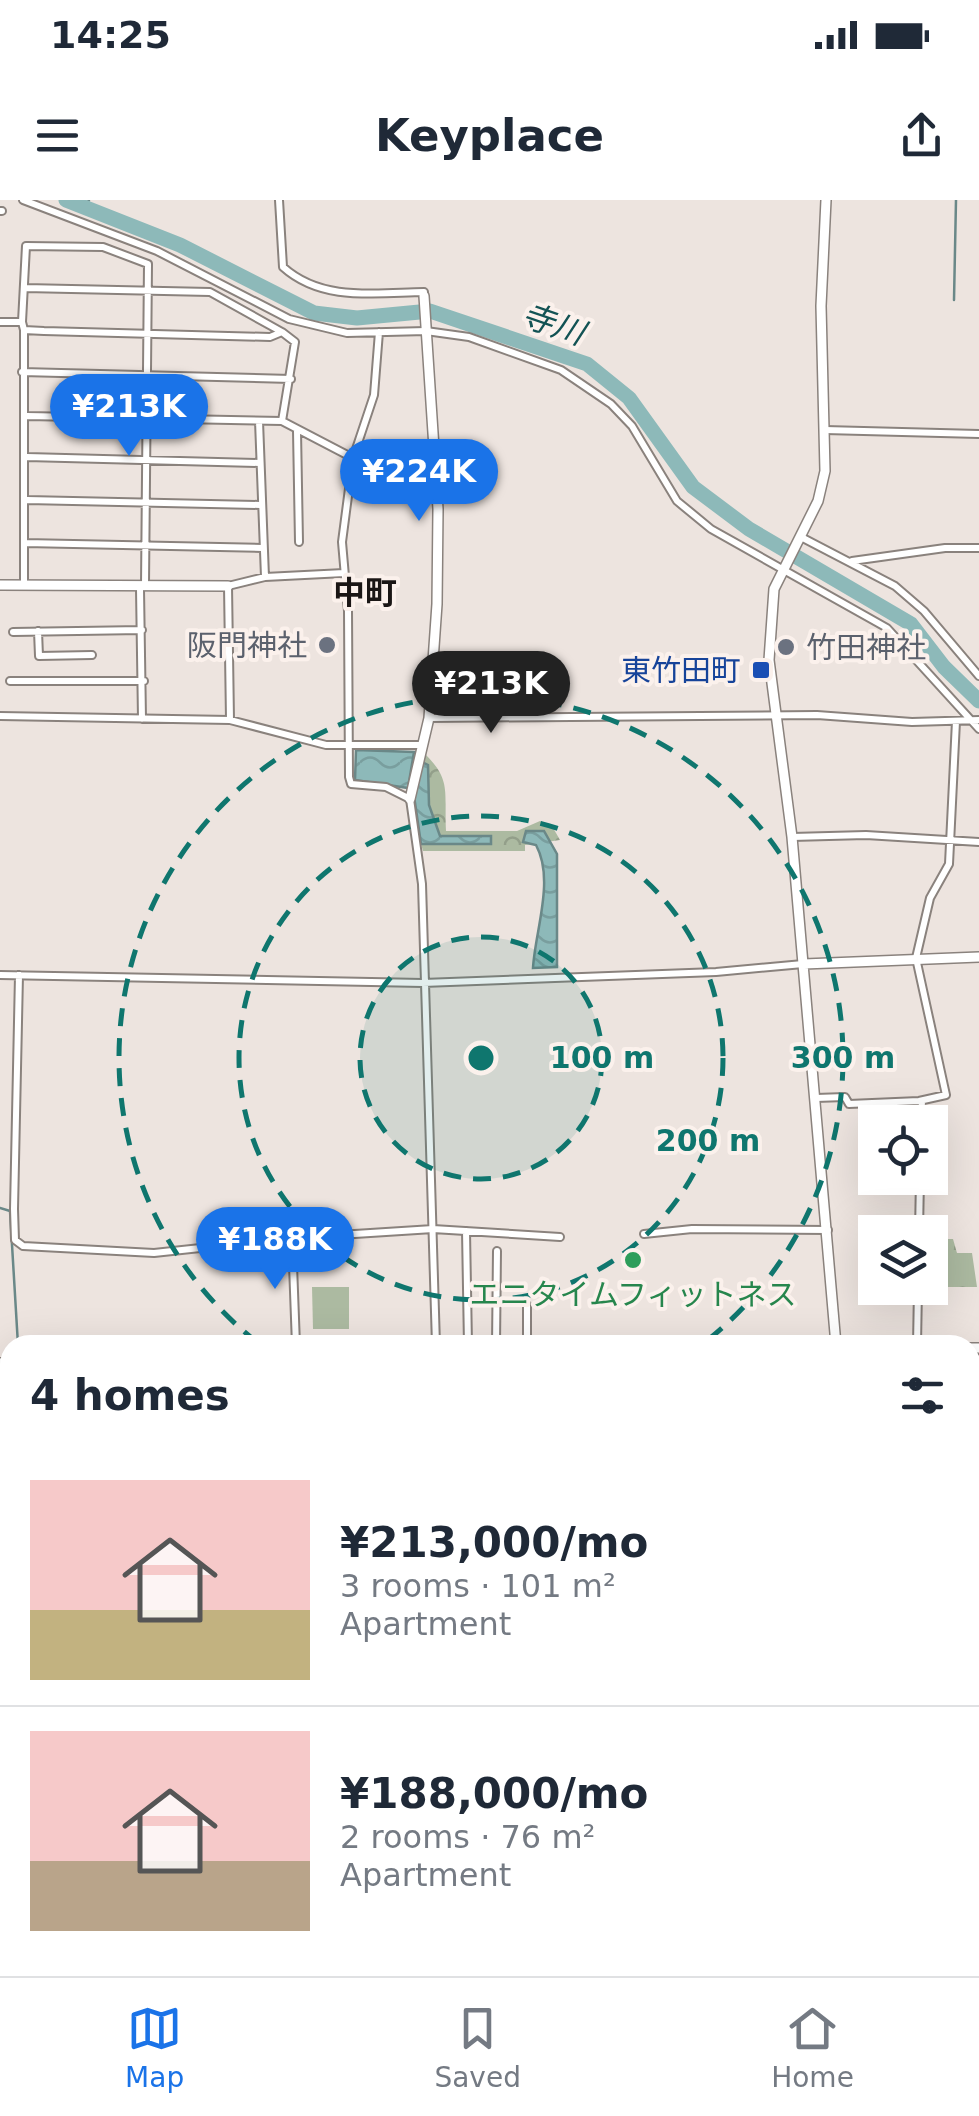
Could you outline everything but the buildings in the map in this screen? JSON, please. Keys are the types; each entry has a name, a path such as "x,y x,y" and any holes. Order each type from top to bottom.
{"street":[{"path":"24,200 157,252 289,320 347,333 426,330 504,348 583,382 632,426 687,510 711,530 888,628 977,722"},
{"path":"279,200 283,268 294,277 341,293 424,292 438,510 429,718 410,799 420,870 436,1335"},
{"path":"826,200 821,306 824,484 774,589 768,660 779,717 792,837 835,1335"},
{"path":"24,584 27,416 22,407 22,372 26,246 103,247 148,264 151,290 142,719"},
{"path":"24,288 210,292 295,342 282,421"},
{"path":"0,322 151,333 270,337 282,332"},
{"path":"379,332 374,395 353,458 342,542 351,784 386,787 410,799"},
{"path":"22,372 291,379"},
{"path":"27,416 282,421 353,458"},
{"path":"259,421 265,577"},
{"path":"824,430 979,434"},
{"path":"298,431 299,542"},
{"path":"27,457 260,463"},
{"path":"27,500 260,505"},
{"path":"800,538 851,562 909,597 979,676"},
{"path":"26,543 262,548"},
{"path":"851,562 945,548 979,548"},
{"path":"0,584 142,589 228,586 265,577 344,573"},
{"path":"228,586 230,720"},
{"path":"38,630 39,656 92,655"},
{"path":"13,632 142,630"},
{"path":"10,681 144,681"},
{"path":"0,716 230,720 349,747 420,744"},
{"path":"429,718 779,717 977,722"},
{"path":"816,1098 845,1097 850,1104 922,1101 946,1095 916,958 930,898 950,864 956,721"},
{"path":"792,837 866,835 979,842"},
{"path":"0,975 423,983 979,957"},
{"path":"18,975 16,1240 22,1246 154,1253 292,1238 433,1229 560,1237"},
{"path":"644,1234 692,1229 829,1230"},
{"path":"466,1231 468,1335"},
{"path":"292,1238 296,1335"},
{"path":"496,1335 497,1250"},
{"path":"527,1305 527,1335"},
{"path":"917,1335 918,1305"}],"green space":[{"path":"423,752 442,778 446,831 517,831 540,821 552,826 560,840 525,845 525,851 423,851 421,844 440,836 429,805 428,765 420,761"},
{"path":"948,1239 953,1239 957,1253 972,1253 977,1287 948,1287"},
{"path":"312,1287 349,1287 349,1329 313,1329"}],"water":[{"path":"356,750 414,752 408,788 355,780"},
{"path":"420,761 428,765 429,805 440,836 491,836 491,844 421,844 414,796"},
{"path":"526,831 544,831 557,854 557,967 533,968 544,874 536,845 523,842"}],"waterway":[{"name":"寺川","path":"66,200 180,245 314,313 357,318 430,311 587,364 629,398 693,487 749,529 911,624 944,667 979,701"},
{"name":"寺川","path":"84,208 89,200"},
{"path":"954,300 956,200"},
{"path":"0,1208 10,1211 17,1335"}],"place":[{"name":"阪門神社","path":"327,645"},
{"name":"竹田神社","path":"786,647"},
{"name":"東竹田町","path":"761,670"},
{"name":"エニタイムフィットネス","path":"633,1260"}],"district":[{"name":"中町","path":"365,593"}]}
